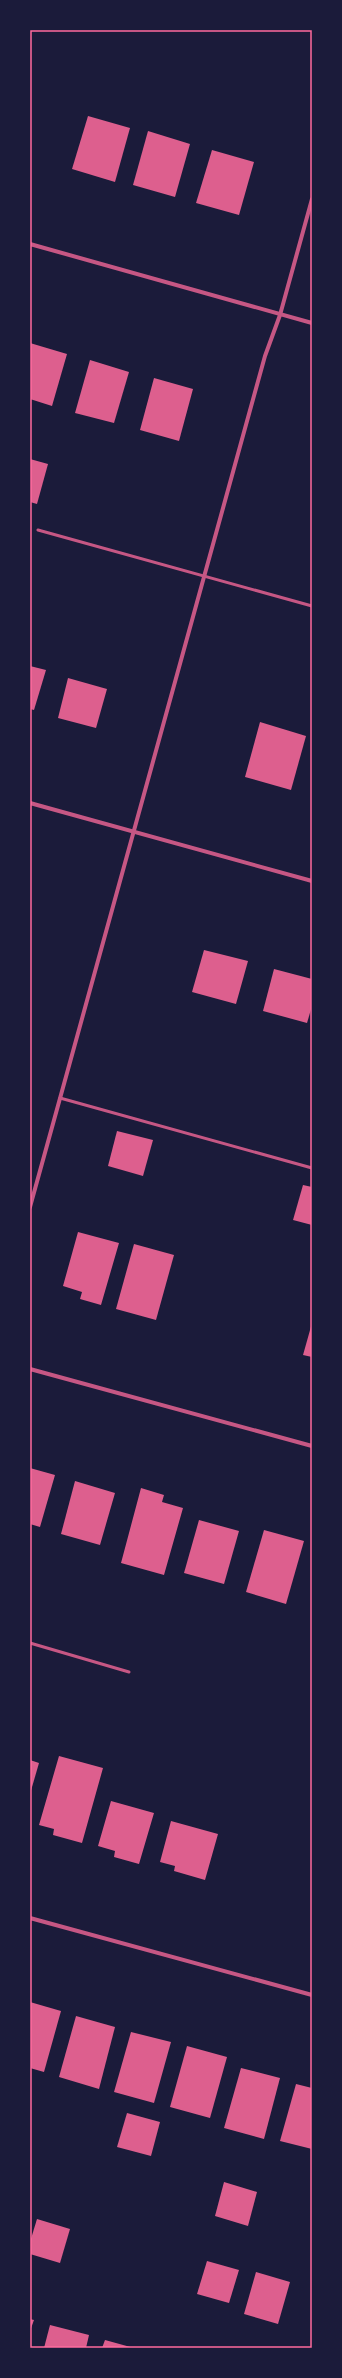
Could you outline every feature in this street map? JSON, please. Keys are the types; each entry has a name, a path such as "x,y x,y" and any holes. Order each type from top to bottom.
{"street":[{"path":"30,1207 265,356 280,315 312,199"},
{"path":"30,244 312,323"},
{"path":"30,804 312,882"},
{"path":"30,1369 312,1446"},
{"path":"30,1918 312,1996"}],"lane":[{"path":"38,530 312,606"},
{"path":"60,1098 312,1168"},
{"path":"30,1643 129,1672"}],"building":[{"path":"88,116 130,128 115,182 72,169"},
{"path":"148,131 190,144 175,197 133,185"},
{"path":"212,150 254,162 239,215 196,203"},
{"path":"30,343 67,354 52,406 30,399"},
{"path":"90,360 129,372 114,423 75,413"},
{"path":"154,378 193,389 179,441 140,430"},
{"path":"30,459 48,464 37,504 30,502"},
{"path":"30,666 46,670 34,710 30,709"},
{"path":"68,678 107,689 96,728 58,718"},
{"path":"260,722 306,736 291,790 245,777"},
{"path":"204,950 248,961 236,1004 192,992"},
{"path":"274,969 312,979 312,1006 307,1023 263,1011"},
{"path":"117,1131 153,1140 143,1176 108,1166"},
{"path":"303,1185 312,1187 312,1225 293,1220"},
{"path":"78,1232 119,1243 101,1305 80,1299 82,1292 63,1286"},
{"path":"134,1244 174,1255 156,1320 116,1309"},
{"path":"312,1323 312,1357 303,1355"},
{"path":"30,1468 55,1475 40,1527 30,1524"},
{"path":"75,1481 115,1493 100,1545 61,1534"},
{"path":"141,1488 164,1495 162,1502 183,1508 164,1575 121,1563"},
{"path":"199,1520 239,1531 224,1584 184,1573"},
{"path":"264,1530 304,1541 286,1604 246,1592"},
{"path":"59,1756 103,1768 82,1843 53,1835 54,1829 39,1825"},
{"path":"30,1760 39,1763 30,1794"},
{"path":"111,1801 154,1813 139,1864 114,1857 115,1851 98,1846"},
{"path":"171,1821 218,1834 205,1880 174,1871 175,1866 160,1862"},
{"path":"30,2002 61,2011 44,2072 30,2068"},
{"path":"76,2016 115,2027 99,2089 59,2077"},
{"path":"131,2032 171,2042 154,2103 114,2092"},
{"path":"187,2046 227,2057 210,2118 170,2107"},
{"path":"241,2068 280,2078 264,2139 224,2128"},
{"path":"296,2084 312,2088 312,2149 280,2141"},
{"path":"127,2113 160,2122 151,2156 117,2147"},
{"path":"224,2182 257,2192 248,2226 215,2216"},
{"path":"37,2219 70,2229 60,2263 30,2254 30,2242"},
{"path":"207,2261 239,2270 229,2303 197,2294"},
{"path":"256,2272 290,2282 278,2324 244,2314"},
{"path":"30,2319 34,2320 30,2331"},
{"path":"50,2325 89,2335 86,2348 44,2348"},
{"path":"105,2340 134,2348 102,2348"}]}
